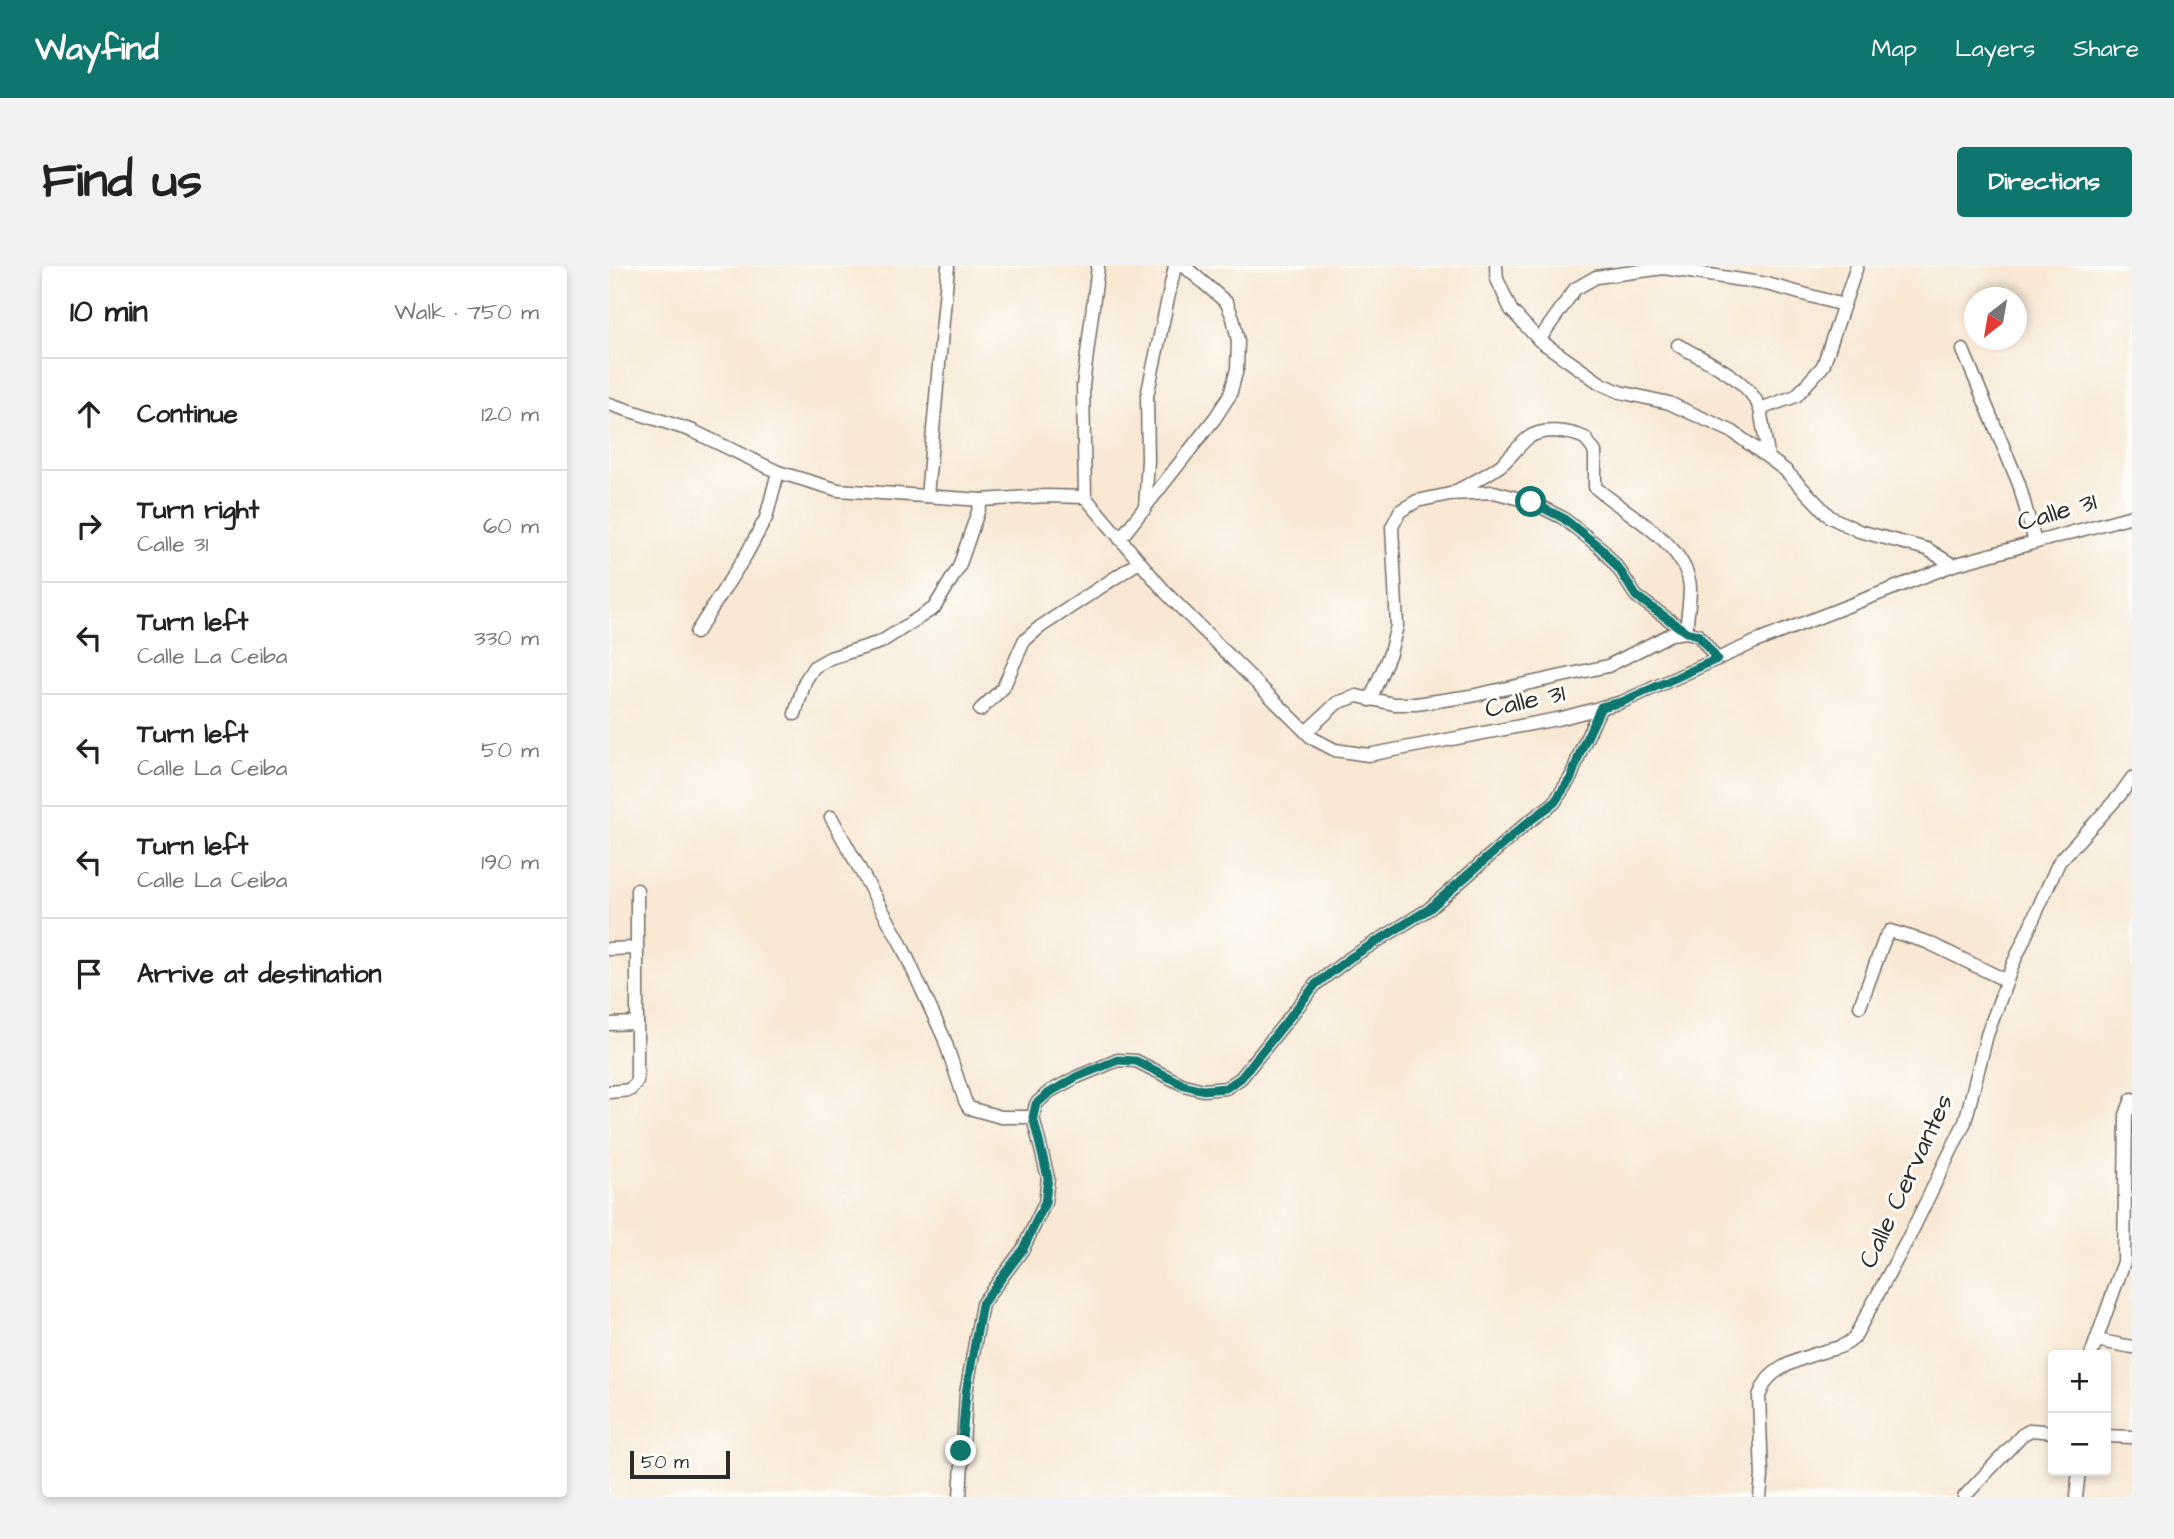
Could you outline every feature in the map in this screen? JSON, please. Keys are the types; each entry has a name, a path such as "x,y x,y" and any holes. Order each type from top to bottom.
{"street":[{"path":"927,496 948,266"},
{"path":"609,404 693,431 778,471 838,490 982,500 1046,496 1085,497 1083,386 1098,266"},
{"path":"1145,509 1148,460 1147,396 1175,266"},
{"path":"1120,539 1215,418 1230,396 1237,369 1238,341 1227,303 1184,266"},
{"path":"1496,266 1497,279 1511,310 1539,341 1600,383 1620,392 1669,403 1733,432 1785,470 1830,517 1859,531 1927,549 1952,565"},
{"path":"1760,409 1796,396 1823,366 1857,266"},
{"path":"1539,341 1575,289 1596,276 1664,268 1767,284 1843,305"},
{"path":"1678,345 1737,381 1756,400 1768,456"},
{"path":"1963,350 2019,484 2035,542"},
{"path":"1450,494 1504,463 1529,436 1541,432 1558,432 1585,438 1595,452 1595,487 1646,524 1674,551 1685,569 1690,586 1686,632"},
{"path":"696,633 746,555 766,518 778,471"},
{"path":"1370,700 1390,653 1397,626 1392,527 1400,512 1417,501 1450,494 1494,492 1531,502 1563,518 1602,549 1636,596 1686,632"},
{"name":"Calle 31","path":"1085,497 1167,594 1312,738 1335,750 1368,755 1562,718 1622,702 1717,659 1952,565 2132,516"},
{"path":"795,714 805,681 814,667 830,658 881,642 934,608 959,567 982,500"},
{"path":"980,710 1003,688 1024,641 1139,562"},
{"path":"1306,732 1337,703 1357,696 1394,704 1416,704 1471,696 1608,666 1671,634 1686,632 1698,635 1717,659"},
{"path":"960,1497 966,1393 982,1304 1023,1249 1045,1203 1048,1178 1033,1117 1036,1104 1076,1077 1118,1060 1136,1061 1184,1085 1203,1090 1226,1088 1241,1078 1316,984 1350,958 1429,909 1527,823 1554,803 1571,778 1601,707"},
{"name":"Calle Cervantes","path":"1759,1497 1762,1476 1759,1396 1763,1387 1769,1377 1779,1371 1823,1352 1843,1347 1854,1338 1909,1237 1965,1122 1987,1035 2007,981 2059,862 2132,778"},
{"path":"831,817 900,942 944,1038 969,1108 1002,1117 1033,1117"},
{"path":"609,1091 631,1090 637,1081 637,890"},
{"path":"1860,1006 1890,931 1927,942 2007,981"},
{"path":"609,949 637,948"},
{"path":"609,1024 637,1023"},
{"path":"2093,1350 2125,1262 2129,1210 2126,1115 2132,1100"},
{"path":"2118,1276 2132,1273"},
{"path":"2096,1340 2132,1347"},
{"path":"1964,1497 2022,1435 2031,1430 2048,1432"},
{"path":"2111,1436 2132,1437"},
{"path":"2076,1497 2078,1476"}],"route":[{"path":"961,1451 966,1393 982,1304 1023,1249 1045,1203 1048,1178 1033,1117 1036,1104 1076,1077 1118,1060 1136,1061 1184,1085 1203,1090 1226,1088 1254,1065 1316,984 1350,958 1429,909 1527,823 1554,803 1571,778 1601,707 1622,702 1717,659 1698,635 1686,632 1636,596 1602,549 1563,518 1531,502"}]}
